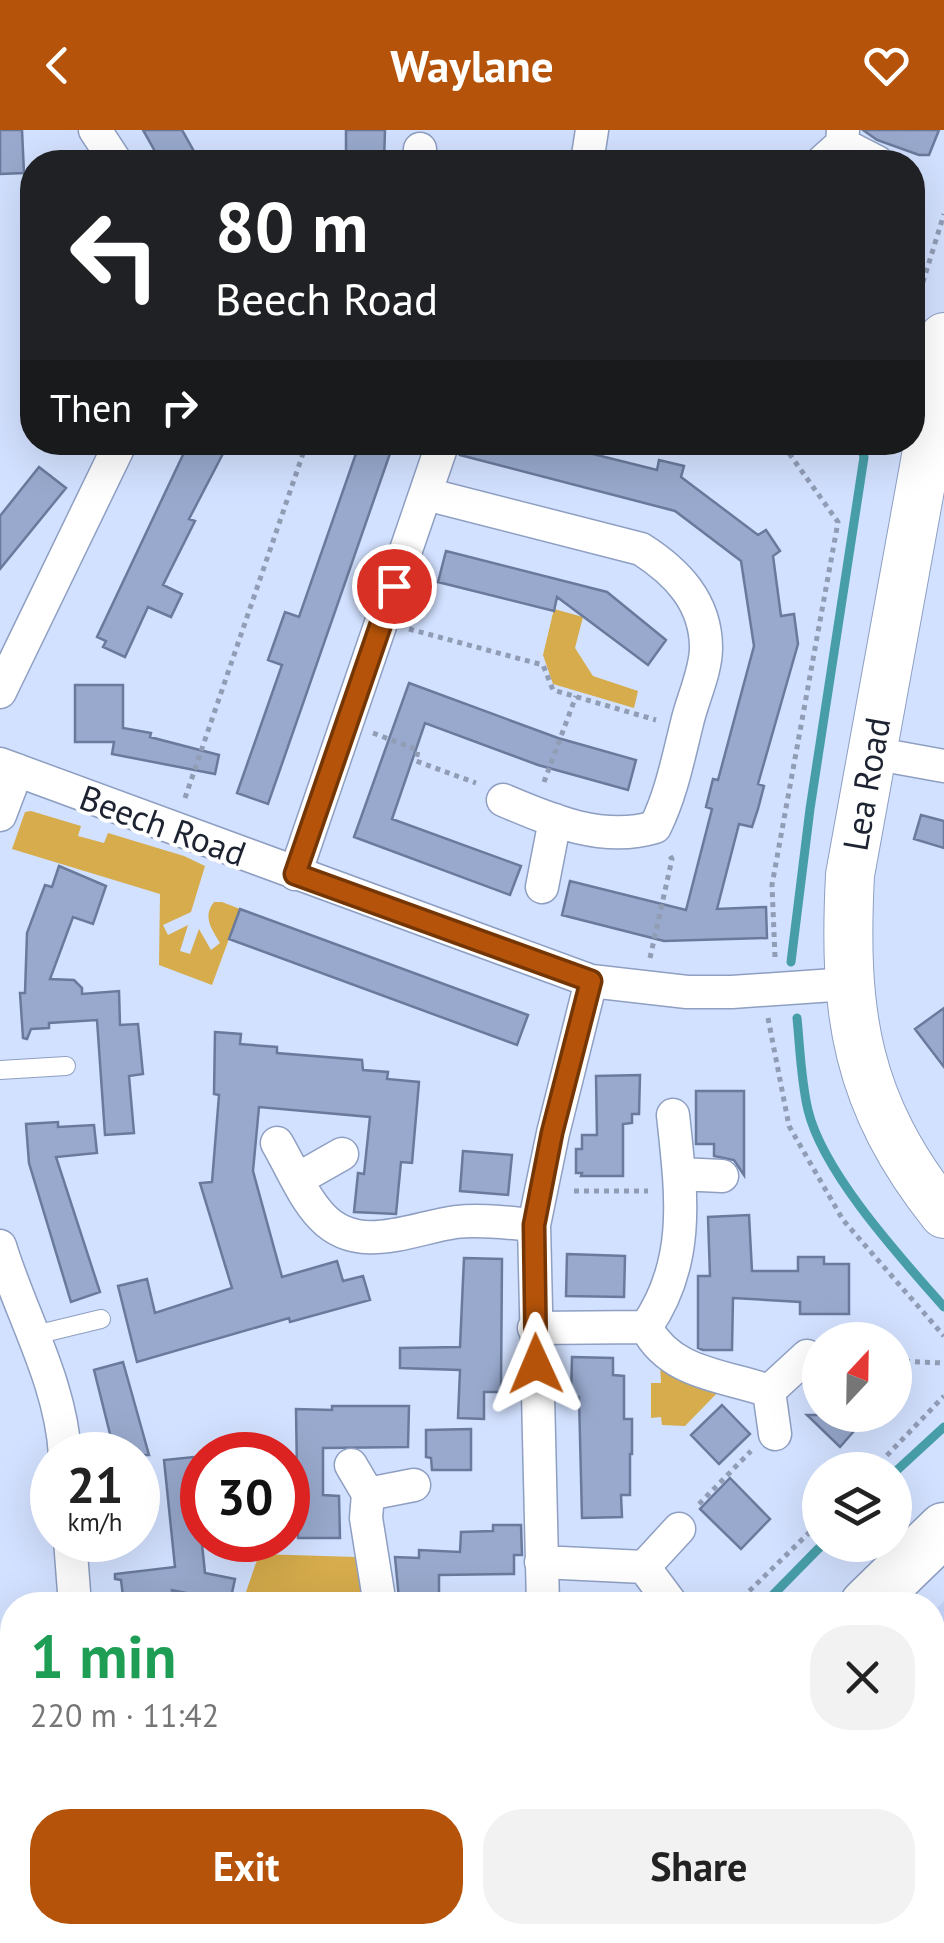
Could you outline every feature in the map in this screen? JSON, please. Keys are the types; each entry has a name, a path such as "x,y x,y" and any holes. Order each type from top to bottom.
{"main road":[{"path":"879,1592 944,1529"}],"street":[{"name":"Lea Road","path":"944,337 850,875 848,984 862,1063 874,1099 906,1163 944,1214"},
{"path":"0,692 116,455"},
{"path":"295,874 438,455"},
{"path":"426,494 641,549 666,565 688,589 700,617 706,650 664,810 654,828 628,834 580,828 530,811 542,887"},
{"path":"872,754 944,766"},
{"path":"0,815 9,767"},
{"name":"Beech Road","path":"9,767 591,981 732,992 848,984"},
{"path":"542,1592 534,1225 591,981"},
{"path":"646,1327 668,1292 673,1272 680,1182 673,1115"},
{"path":"277,1143 324,1220 360,1237 380,1238 459,1221 534,1225"},
{"path":"298,1179 342,1154"},
{"path":"680,1182 722,1176"},
{"path":"0,1246 35,1335 61,1432"},
{"path":"534,1328 646,1327"},
{"path":"646,1327 654,1342 685,1366 769,1391"},
{"path":"769,1391 802,1361"},
{"path":"769,1391 776,1434"},
{"path":"351,1465 368,1494 366,1518 378,1592"},
{"path":"368,1494 414,1485"},
{"path":"644,1568 679,1529"},
{"path":"71,1562 73,1592"},
{"path":"541,1562 644,1568 662,1592"}],"lane":[{"path":"0,1070 66,1066"},
{"path":"35,1335 101,1319"}],"path":[{"path":"925,275 944,214"},
{"path":"174,830 303,455"},
{"path":"382,620 543,665 553,690 686,728"},
{"path":"347,723 418,750 416,761 480,785 486,778 501,784 530,811 576,696"},
{"path":"643,988 672,859 654,828"},
{"path":"542,1183 571,1190 680,1182"},
{"path":"912,1362 944,1363"},
{"path":"890,1452 944,1396"},
{"path":"679,1529 680,1523 761,1441 776,1434"},
{"path":"748,1592 802,1540"}],"shaded area":[{"path":"554,609 583,617 575,648 593,676 638,691 634,708 553,684 543,655"},
{"path":"25,812 81,826 78,836 104,843 108,833 205,866 191,912 163,925 168,935 188,925 180,951 190,954 199,929 211,950 220,943 211,928 210,907 214,902 222,902 240,909 212,985 159,965 160,894 12,849"},
{"path":"660,1363 721,1389 685,1426 662,1425 661,1417 651,1418 651,1383 661,1383"},
{"path":"310,1556 356,1557 363,1592 246,1592 256,1562 310,1562"}],"building":[{"path":"0,130 22,130 20,173 0,174"},
{"path":"143,130 182,130 193,150 154,150"},
{"path":"346,130 385,130 384,150 346,150"},
{"path":"863,130 939,130 929,155 925,155 925,150 905,150 877,140"},
{"path":"183,455 222,455 189,519 195,521 163,585 182,594 171,617 148,607 125,657 103,647 106,641 97,637"},
{"path":"355,455 389,455 268,804 237,793 282,665 268,660 285,612 299,617"},
{"path":"460,455 597,455 657,470 659,460 684,466 681,477 758,535 766,530 780,551 773,556 781,616 794,614 798,644 758,784 764,786 758,809 752,827 739,824 717,909 766,907 767,938 664,941 562,915 570,881 686,910 712,809 706,807 713,779 718,780 754,646 741,561 675,511"},
{"path":"39,467 66,488 0,569 0,516"},
{"path":"446,551 607,592 666,640 648,665 557,597 554,611 438,582"},
{"path":"409,683 558,738 636,760 628,790 538,765 425,723 392,819 521,866 510,895 354,837"},
{"path":"75,685 123,685 123,728 219,755 215,774 112,754 114,742 75,742"},
{"path":"921,815 944,821 944,848 914,839"},
{"path":"59,866 106,886 93,924 73,917 50,979 74,980 82,994 119,991 120,1025 138,1024 143,1074 129,1076 134,1133 105,1135 97,1020 49,1023 49,1028 31,1029 27,1039 23,1038 20,993 25,993 27,933 45,885 52,887"},
{"path":"240,909 528,1015 517,1045 229,939"},
{"path":"944,1008 944,1067 915,1029"},
{"path":"215,1032 241,1034 240,1044 277,1047 277,1053 362,1060 363,1070 388,1072 387,1079 419,1082 412,1163 401,1162 396,1214 354,1212 358,1173 364,1174 370,1117 259,1107 253,1171 282,1277 337,1261 343,1281 363,1276 370,1300 290,1322 289,1318 137,1362 118,1286 147,1279 155,1313 232,1288 200,1183 212,1182 219,1095 214,1094"},
{"path":"640,1075 639,1114 632,1114 632,1123 623,1124 623,1176 576,1173 576,1149 582,1149 582,1135 597,1135 596,1076"},
{"path":"696,1091 744,1091 744,1175 734,1160 714,1156 714,1144 696,1144"},
{"path":"58,1122 58,1127 94,1125 97,1153 56,1157 100,1292 71,1302 29,1163 26,1124"},
{"path":"463,1151 512,1155 508,1195 460,1191"},
{"path":"749,1215 752,1271 798,1271 798,1257 824,1257 824,1264 849,1264 849,1314 800,1314 800,1302 733,1298 732,1350 703,1350 698,1348 698,1276 710,1276 708,1217"},
{"path":"567,1254 625,1256 624,1297 566,1296"},
{"path":"464,1258 502,1259 501,1392 484,1392 484,1419 458,1418 460,1370 400,1368 400,1348 460,1347"},
{"path":"572,1357 613,1358 613,1375 624,1376 624,1419 632,1419 632,1454 630,1495 621,1495 622,1517 582,1518 579,1397 571,1397"},
{"path":"123,1362 143,1432 110,1432 94,1370"},
{"path":"722,1405 750,1434 719,1464 691,1435"},
{"path":"332,1406 409,1406 408,1447 323,1448 323,1495 339,1496 340,1538 310,1538 310,1432 296,1432 296,1409 332,1410"},
{"path":"471,1429 471,1470 432,1470 431,1458 426,1457 426,1430"},
{"path":"825,1432 853,1432 840,1447"},
{"path":"180,1458 180,1562 204,1562 205,1573 235,1579 232,1592 122,1592 121,1580 115,1579 115,1574 175,1567 164,1460"},
{"path":"730,1478 770,1519 741,1549 700,1509"},
{"path":"493,1525 521,1525 522,1555 514,1555 514,1574 439,1575 439,1592 398,1592 395,1557 419,1558 419,1550 460,1552 461,1532 493,1531"}],"waterway":[{"path":"791,962 863,455"},
{"path":"797,1018 802,1076 816,1135 866,1214 944,1307"},
{"path":"912,1456 944,1427"},
{"path":"776,1592 805,1562"}],"route":[{"path":"394,586 295,874 591,981 552,1133 534,1225 536,1364"}]}
